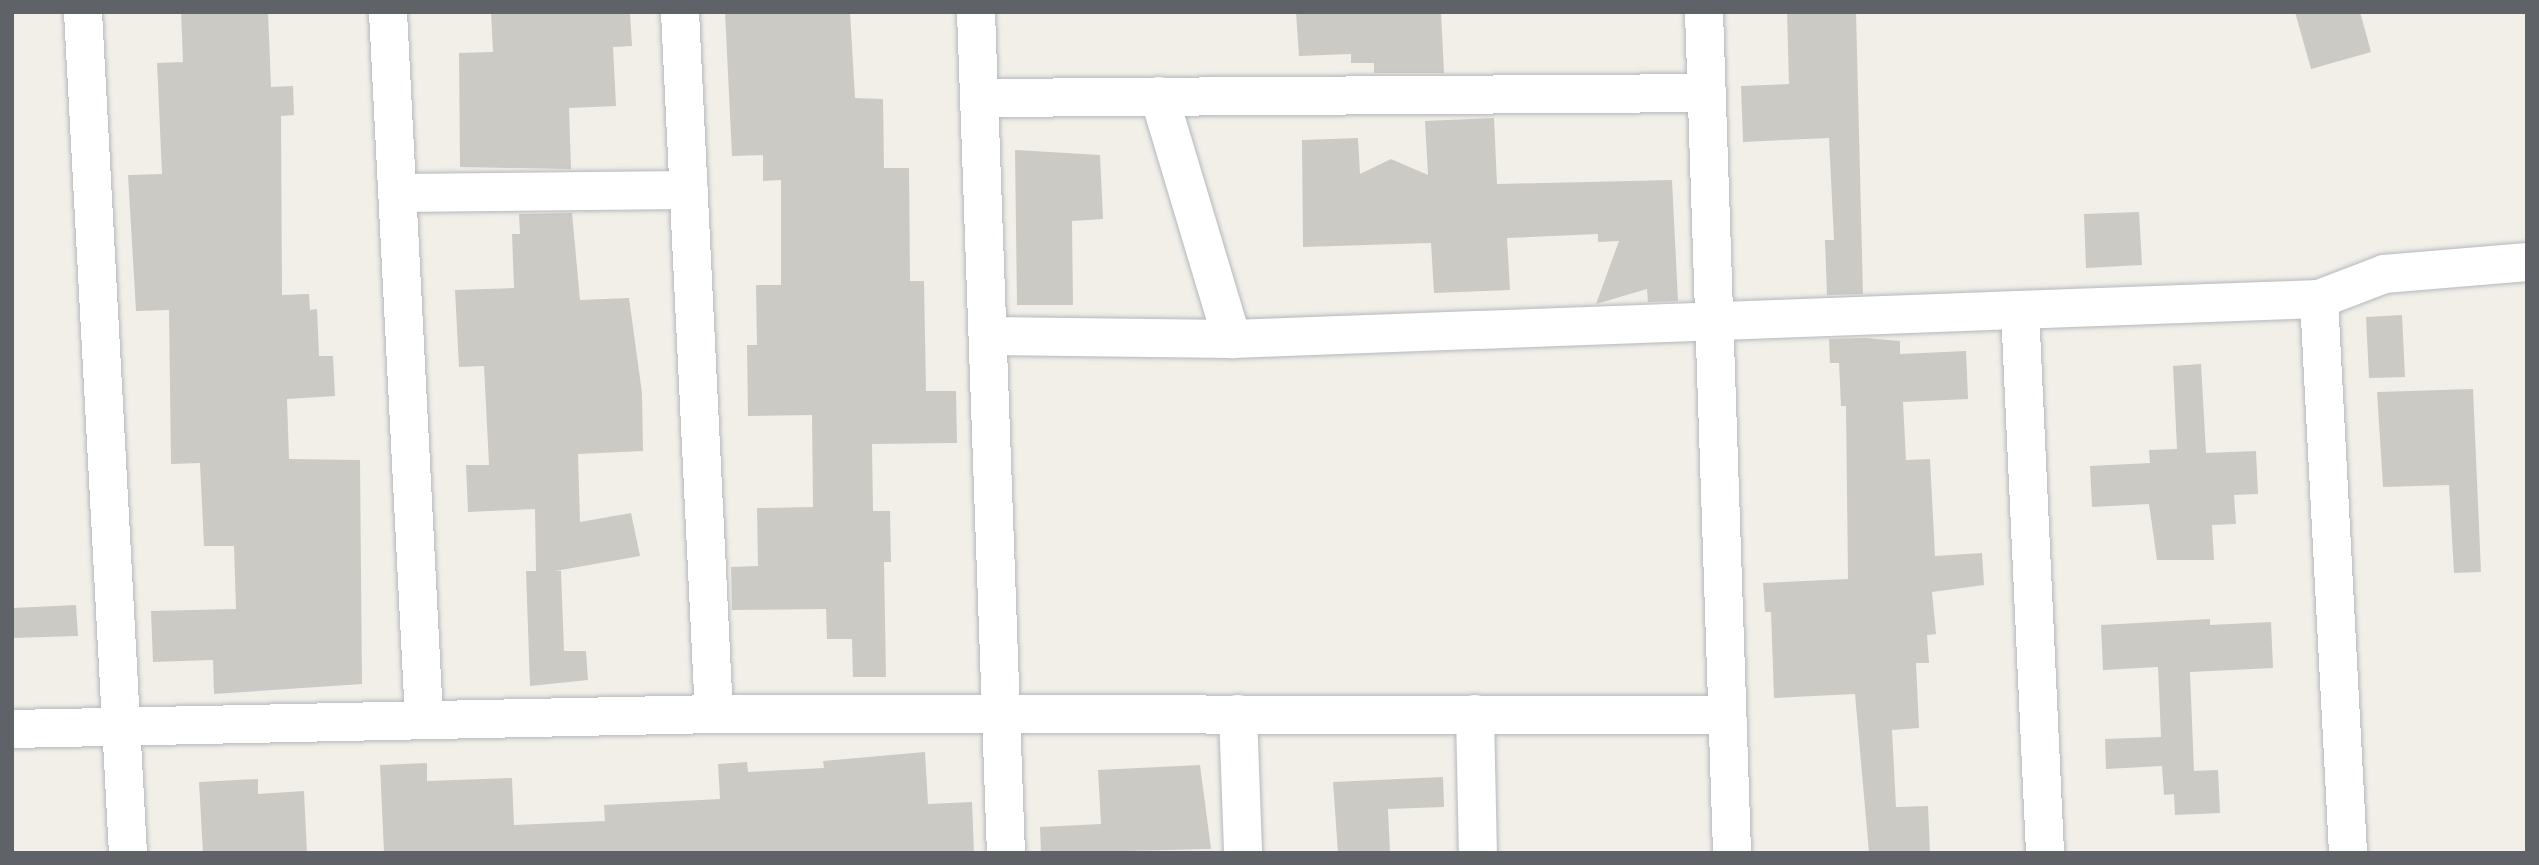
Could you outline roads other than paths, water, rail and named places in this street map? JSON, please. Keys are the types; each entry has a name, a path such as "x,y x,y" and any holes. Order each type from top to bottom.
{"street":[{"path":"83,12 124,729 128,853"},
{"path":"388,12 424,718"},
{"path":"680,12 714,713"},
{"path":"976,12 1006,853"},
{"path":"1704,12 1724,715 1732,853"},
{"path":"980,98 1706,93"},
{"path":"1159,96 1232,339"},
{"path":"397,193 689,190"},
{"path":"989,336 1232,339 2319,299 2384,274 2527,262"},
{"path":"2319,299 2348,853"},
{"path":"2020,310 2045,853"},
{"path":"12,729 124,729 424,718 714,713 1724,715"},
{"path":"1238,714 1243,853"},
{"path":"1475,715 1478,853"}]}
